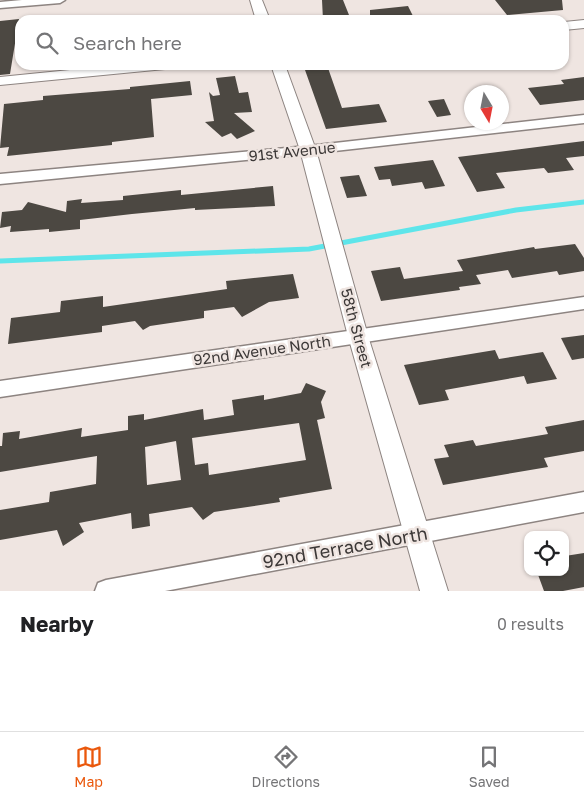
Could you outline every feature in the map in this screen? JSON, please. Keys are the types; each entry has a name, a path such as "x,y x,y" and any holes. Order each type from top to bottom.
{"street":[{"path":"0,5 60,0"},
{"path":"256,0 261,15"},
{"path":"569,26 584,24"},
{"path":"0,81 113,70"},
{"name":"58th Street","path":"280,70 308,150 340,263 358,336 434,591"},
{"name":"91st Avenue","path":"0,179 308,150 584,119"},
{"name":"92nd Avenue North","path":"0,389 584,303"},
{"name":"92nd Terrace North","path":"106,591 584,502"}],"building":[{"path":"322,0 343,0 349,15 323,15"},
{"path":"495,0 562,0 563,10 507,15"},
{"path":"408,6 412,15 370,15 370,10"},
{"path":"15,19 15,43 10,74 0,75 0,21"},
{"path":"305,70 329,70 342,108 379,104 387,122 326,129"},
{"path":"235,76 239,93 248,92 252,112 234,113 255,131 237,139 231,133 222,137 205,122 214,121 209,92 213,96 220,95 216,78"},
{"path":"584,77 584,100 540,105 528,88 564,84 561,80"},
{"path":"190,81 192,95 151,99 154,137 112,142 112,145 7,156 9,147 0,148 4,104 43,100 43,96 130,89 130,87"},
{"path":"444,99 451,115 437,117 428,101"},
{"path":"584,141 584,156 566,158 574,170 548,173 544,168 496,173 505,188 477,192 458,157"},
{"path":"433,160 445,186 425,189 422,182 392,186 390,179 379,180 374,167"},
{"path":"359,175 367,196 347,198 340,177"},
{"path":"273,186 275,206 195,210 195,208 132,214 80,220 80,229 49,232 49,229 10,232 11,226 0,228 2,212 22,210 28,202 66,212 67,201 82,199 81,203 123,200 123,196 181,190 181,195"},
{"path":"575,244 584,258 584,271 559,275 557,271 512,278 508,270 476,275 481,284 459,287 460,290 381,301 371,271 400,267 404,279 463,271 457,260 534,247 535,249"},
{"path":"293,274 299,298 269,302 242,317 234,307 204,311 204,318 150,326 143,330 135,321 102,326 102,332 8,344 11,318 60,312 61,301 103,296 103,307 227,289 226,281"},
{"path":"584,335 584,358 572,360 561,338"},
{"path":"495,350 499,359 543,352 557,379 527,384 524,376 445,390 449,400 419,405 404,365"},
{"path":"306,383 326,391 321,402 325,418 317,420 332,489 279,498 280,502 214,512 203,520 192,507 149,514 150,526 132,529 131,513 79,523 84,532 63,546 57,530 0,540 0,510 49,502 50,492 96,484 97,456 0,472 0,446 2,446 3,433 20,431 19,439 82,428 81,437 128,430 128,416 144,414 144,420 203,409 204,420 234,415 232,400 264,395 264,400 301,393","holes":["299,423 306,460 209,475 208,463 195,465 192,438","176,441 181,480 147,485 145,447"]},
{"path":"584,420 584,451 544,458 548,467 443,485 434,459 449,457 444,445 473,440 476,446 548,434 545,427"},
{"path":"584,553 584,587 563,591 544,591 538,576 569,576 569,555"}],"waterway":[{"path":"0,261 309,249 516,210 584,202"}]}
